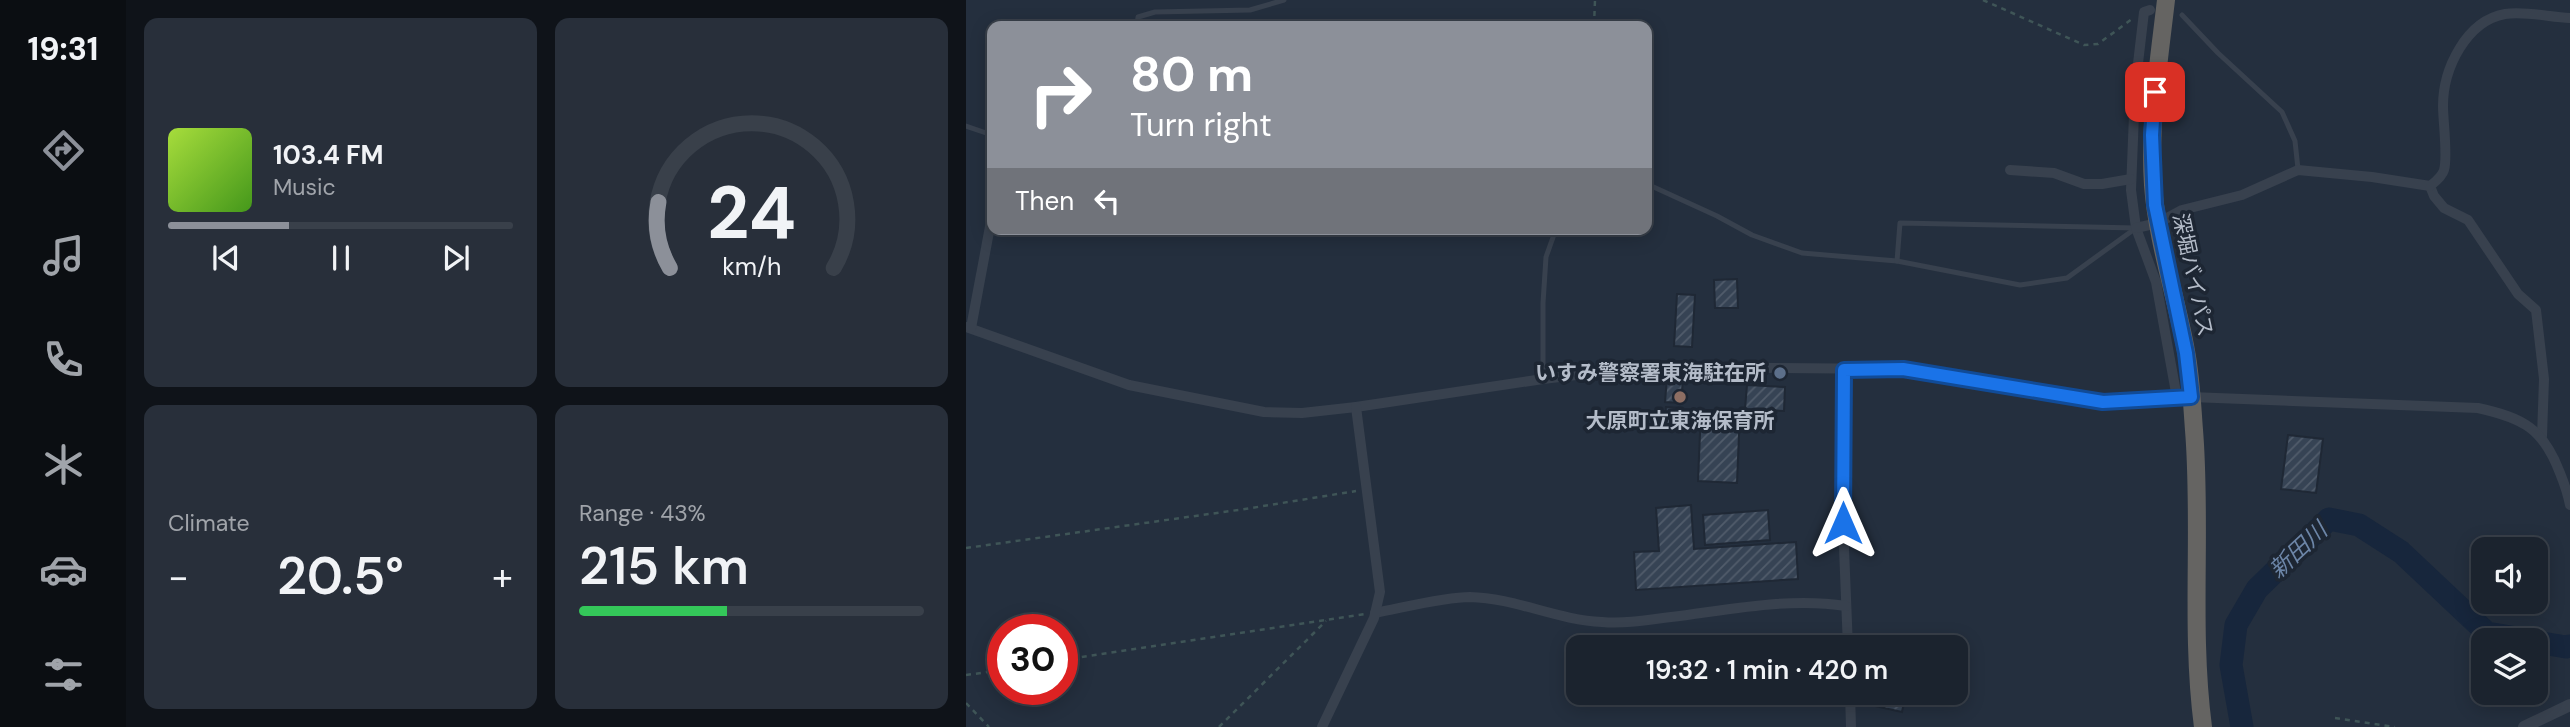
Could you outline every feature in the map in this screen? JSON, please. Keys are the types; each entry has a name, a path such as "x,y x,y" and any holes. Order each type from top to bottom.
{"highway":[{"name":"深堀バイパス","path":"2166,0 2152,135 2153,186 2158,223 2186,353 2184,397 2196,461 2196,641 2203,727"}],"street":[{"path":"2149,7 2135,89 2131,179 2136,228 2156,282 2184,397"},
{"path":"2136,228 2158,223 2182,210 2242,195 2298,170 2430,186 2444,170 2443,102 2450,69 2466,39 2491,18 2507,14 2570,18"},
{"path":"2010,170 2054,173 2084,184 2131,179"},
{"path":"2430,186 2444,208 2468,220 2518,294 2536,310 2544,379 2542,436"},
{"path":"988,235 968,328 1129,385 1264,412 1302,413 1356,407 1643,367 1903,369 2103,402 2184,397 2478,408 2501,413 2525,424 2542,436 2553,454 2570,505"},
{"path":"1844,370 1843,523 1847,635"},
{"path":"1322,727 1375,613 1380,592 1356,407"},
{"path":"1375,613 1469,597 1601,622 1636,621 1773,604 1822,603 1846,606"},
{"path":"1850,705 1851,727"},
{"path":"2524,727 2570,705"}],"lane":[{"path":"1138,21 1138,17 1155,12 1250,10 1284,0"},
{"path":"2182,15 2218,53 2282,112 2295,141 2298,170"},
{"path":"966,126 987,133"},
{"path":"1652,186 1752,235 1802,253 1897,261 2020,285 2067,278 2136,228"},
{"path":"1897,261 1900,223 2136,228"},
{"path":"1543,379 1546,257 1554,235"}],"path":[{"path":"1594,21 1595,0"},
{"path":"1983,0 2084,45 2098,44 2149,7"},
{"path":"966,548 1219,513 1367,489"},
{"path":"1078,657 1375,613"},
{"path":"1219,727 1328,618"},
{"path":"966,675 987,672"},
{"path":"966,704 989,727"},
{"path":"2334,718 2395,727"}],"building":[{"path":"1737,279 1738,308 1715,308 1714,280"},
{"path":"1677,294 1695,295 1692,347 1674,346"},
{"path":"1667,378 1683,379 1681,403 1665,402"},
{"path":"1747,385 1785,387 1784,411 1745,409"},
{"path":"1666,407 1680,408 1679,430 1664,429"},
{"path":"1701,410 1740,411 1737,483 1698,481"},
{"path":"2288,435 2323,439 2316,493 2281,489"},
{"path":"1691,505 1694,549 1796,542 1798,579 1636,590 1634,552 1659,551 1656,508"},
{"path":"1768,510 1770,540 1705,545 1703,515"},
{"path":"1875,705 1903,705 1902,712"}],"waterway":[{"name":"新田川","path":"2242,727 2231,665 2236,625 2257,589 2329,519 2359,525 2401,552 2482,628"},
{"name":"新田川","path":"2548,644 2570,646"}],"place":[{"name":"いすみ警察署東海駐在所","path":"1780,373"},
{"name":"大原町立東海保育所","path":"1680,397"}],"route":[{"path":"1843,523 1844,370 1903,369 2103,402 2191,397 2186,353 2155,205 2152,135 2155,92"}]}
